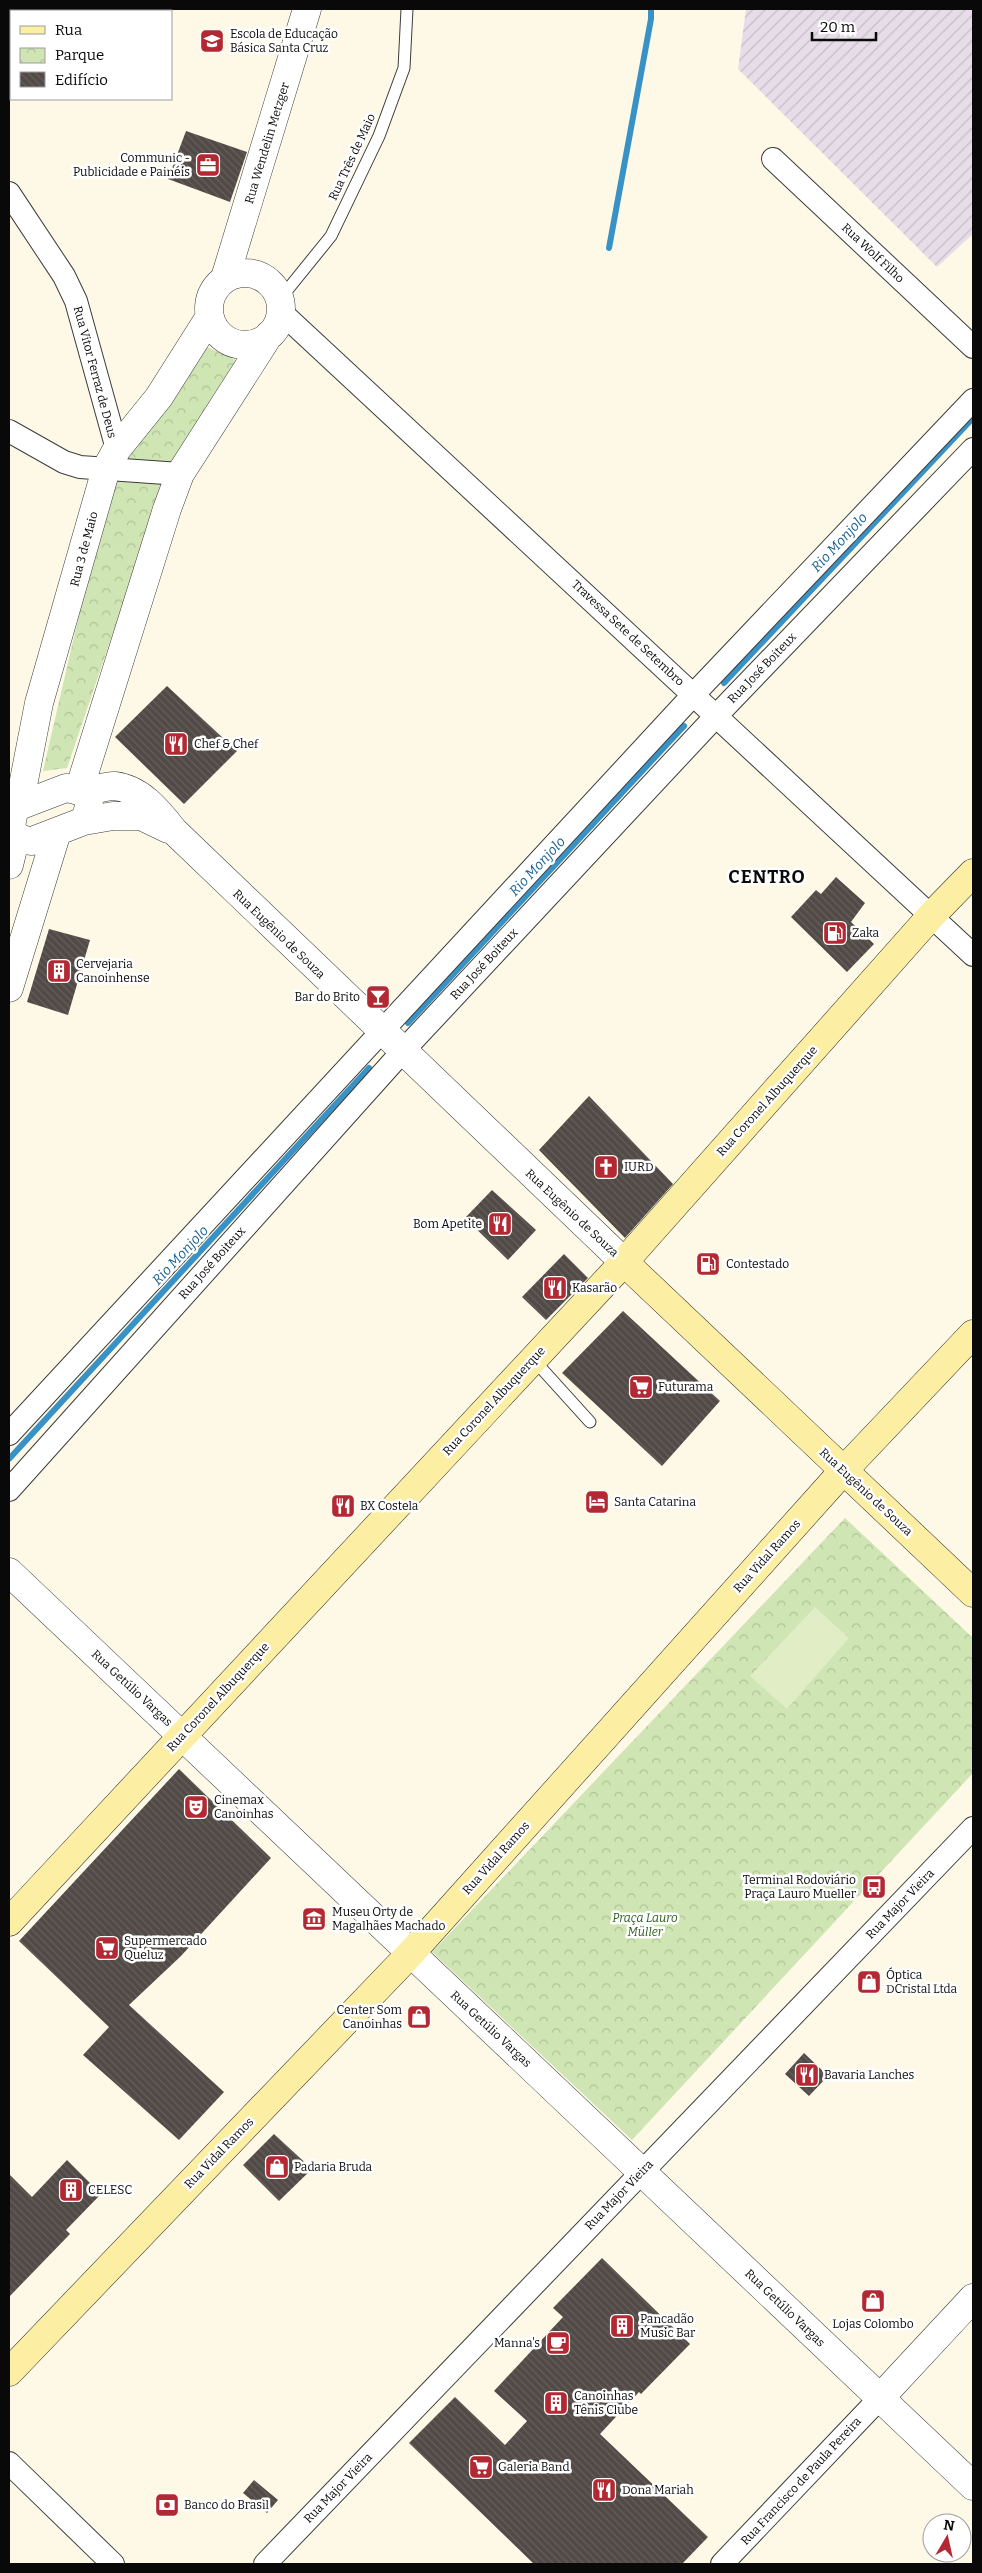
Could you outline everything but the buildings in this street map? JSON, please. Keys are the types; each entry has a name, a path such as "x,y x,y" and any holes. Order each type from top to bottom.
{"main road":[{"name":"Rua Coronel Albuquerque","path":"9,1922 624,1262 931,916 973,873"},
{"name":"Rua Eugênio de Souza","path":"624,1262 973,1593"},
{"name":"Rua Vidal Ramos","path":"9,2372 411,1953 844,1470 973,1334"}],"street":[{"name":"Rua Wendelin Metzger","path":"225,278 307,9"},
{"name":"Rua Wolf Filho","path":"773,159 973,347"},
{"name":"Rua Vitor Ferraz de Deus","path":"9,193 64,276 76,301 111,459"},
{"path":"84,821 90,808 88,798 81,791 167,509 180,474 277,315 274,287 264,278 251,273 238,273 225,278 214,288 209,302 209,318 216,331 227,340 242,345 256,343 277,315"},
{"name":"Travessa Sete de Setembro","path":"277,315 717,715 973,955"},
{"name":"Rua 3 de Maio","path":"9,865 14,823 39,703 111,459 160,397 209,318"},
{"path":"9,1434 380,1031 694,694 973,400"},
{"path":"9,431 64,462 80,467 111,459 180,474"},
{"name":"Rua José Boiteux","path":"9,1490 402,1052 717,715 973,449"},
{"name":"Rua Eugênio de Souza","path":"174,831 141,816 113,816 84,821 32,841 23,840 14,823 66,788 81,791 114,786 139,795 156,808 174,831 380,1031 624,1262"},
{"path":"9,988 17,930 57,832"},
{"name":"Rua Getúlio Vargas","path":"9,1572 642,2171 879,2399 973,2486"},
{"name":"Rua Major Vieira","path":"265,2564 973,1828"},
{"path":"879,2399 973,2298"},
{"name":"Rua Francisco de Paula Pereira","path":"722,2564 879,2399"},
{"path":"9,2463 114,2564"}],"lane":[{"name":"Rua Três de Maio","path":"277,315 330,236 379,136 404,68 407,9"},
{"path":"533,1359 590,1422"}],"shaded area":[{"path":"746,9 973,9 973,234 937,267 738,69"}],"green space":[{"path":"207,347 238,361 151,521 67,768 43,771 109,485"},
{"name":"Praça Lauro Müller","path":"845,1518 973,1638 973,1773 632,2140 432,1952"},
{"path":"815,1607 849,1638 787,1709 750,1676"}],"waterway":[{"path":"609,248 651,19 651,9"},
{"name":"Rio Monjolo","path":"724,683 973,418"},
{"name":"Rio Monjolo","path":"408,1023 684,726"},
{"name":"Rio Monjolo","path":"9,1459 369,1068"}],"place":[{"name":"Escola de Educação Básica Santa Cruz","path":"212,41"},
{"name":"Communic - Publicidade e Painéis","path":"208,165"},
{"name":"Chef & Chef","path":"176,744"},
{"name":"Zaka","path":"835,933"},
{"name":"Cervejaria Canoinhense","path":"59,971"},
{"name":"Bar do Brito","path":"378,997"},
{"name":"IURD","path":"606,1167"},
{"name":"Bom Apetite","path":"500,1224"},
{"name":"Contestado","path":"708,1264"},
{"name":"Kasarão","path":"555,1288"},
{"name":"Futurama","path":"641,1387"},
{"name":"Santa Catarina","path":"597,1502"},
{"name":"BX Costela","path":"343,1506"},
{"name":"Cinemax Canoinhas","path":"196,1807"},
{"name":"Terminal Rodoviário Praça Lauro Mueller","path":"874,1887"},
{"name":"Museu Orty de Magalhães Machado","path":"314,1919"},
{"name":"Supermercado Queluz","path":"107,1948"},
{"name":"Óptica DCristal Ltda","path":"869,1982"},
{"name":"Center Som Canoinhas","path":"419,2017"},
{"name":"Bavaria Lanches","path":"807,2075"},
{"name":"Padaria Bruda","path":"277,2167"},
{"name":"CELESC","path":"71,2190"},
{"name":"Lojas Colombo","path":"873,2301"},
{"name":"Pancadão Music Bar","path":"622,2326"},
{"name":"Manna's","path":"558,2343"},
{"name":"Canoinhas Tênis Clube","path":"556,2403"},
{"name":"Galeria Band","path":"481,2467"},
{"name":"Dona Mariah","path":"604,2490"},
{"name":"Banco do Brasil","path":"167,2505"}],"district":[{"name":"CENTRO","path":"767,877"}]}
